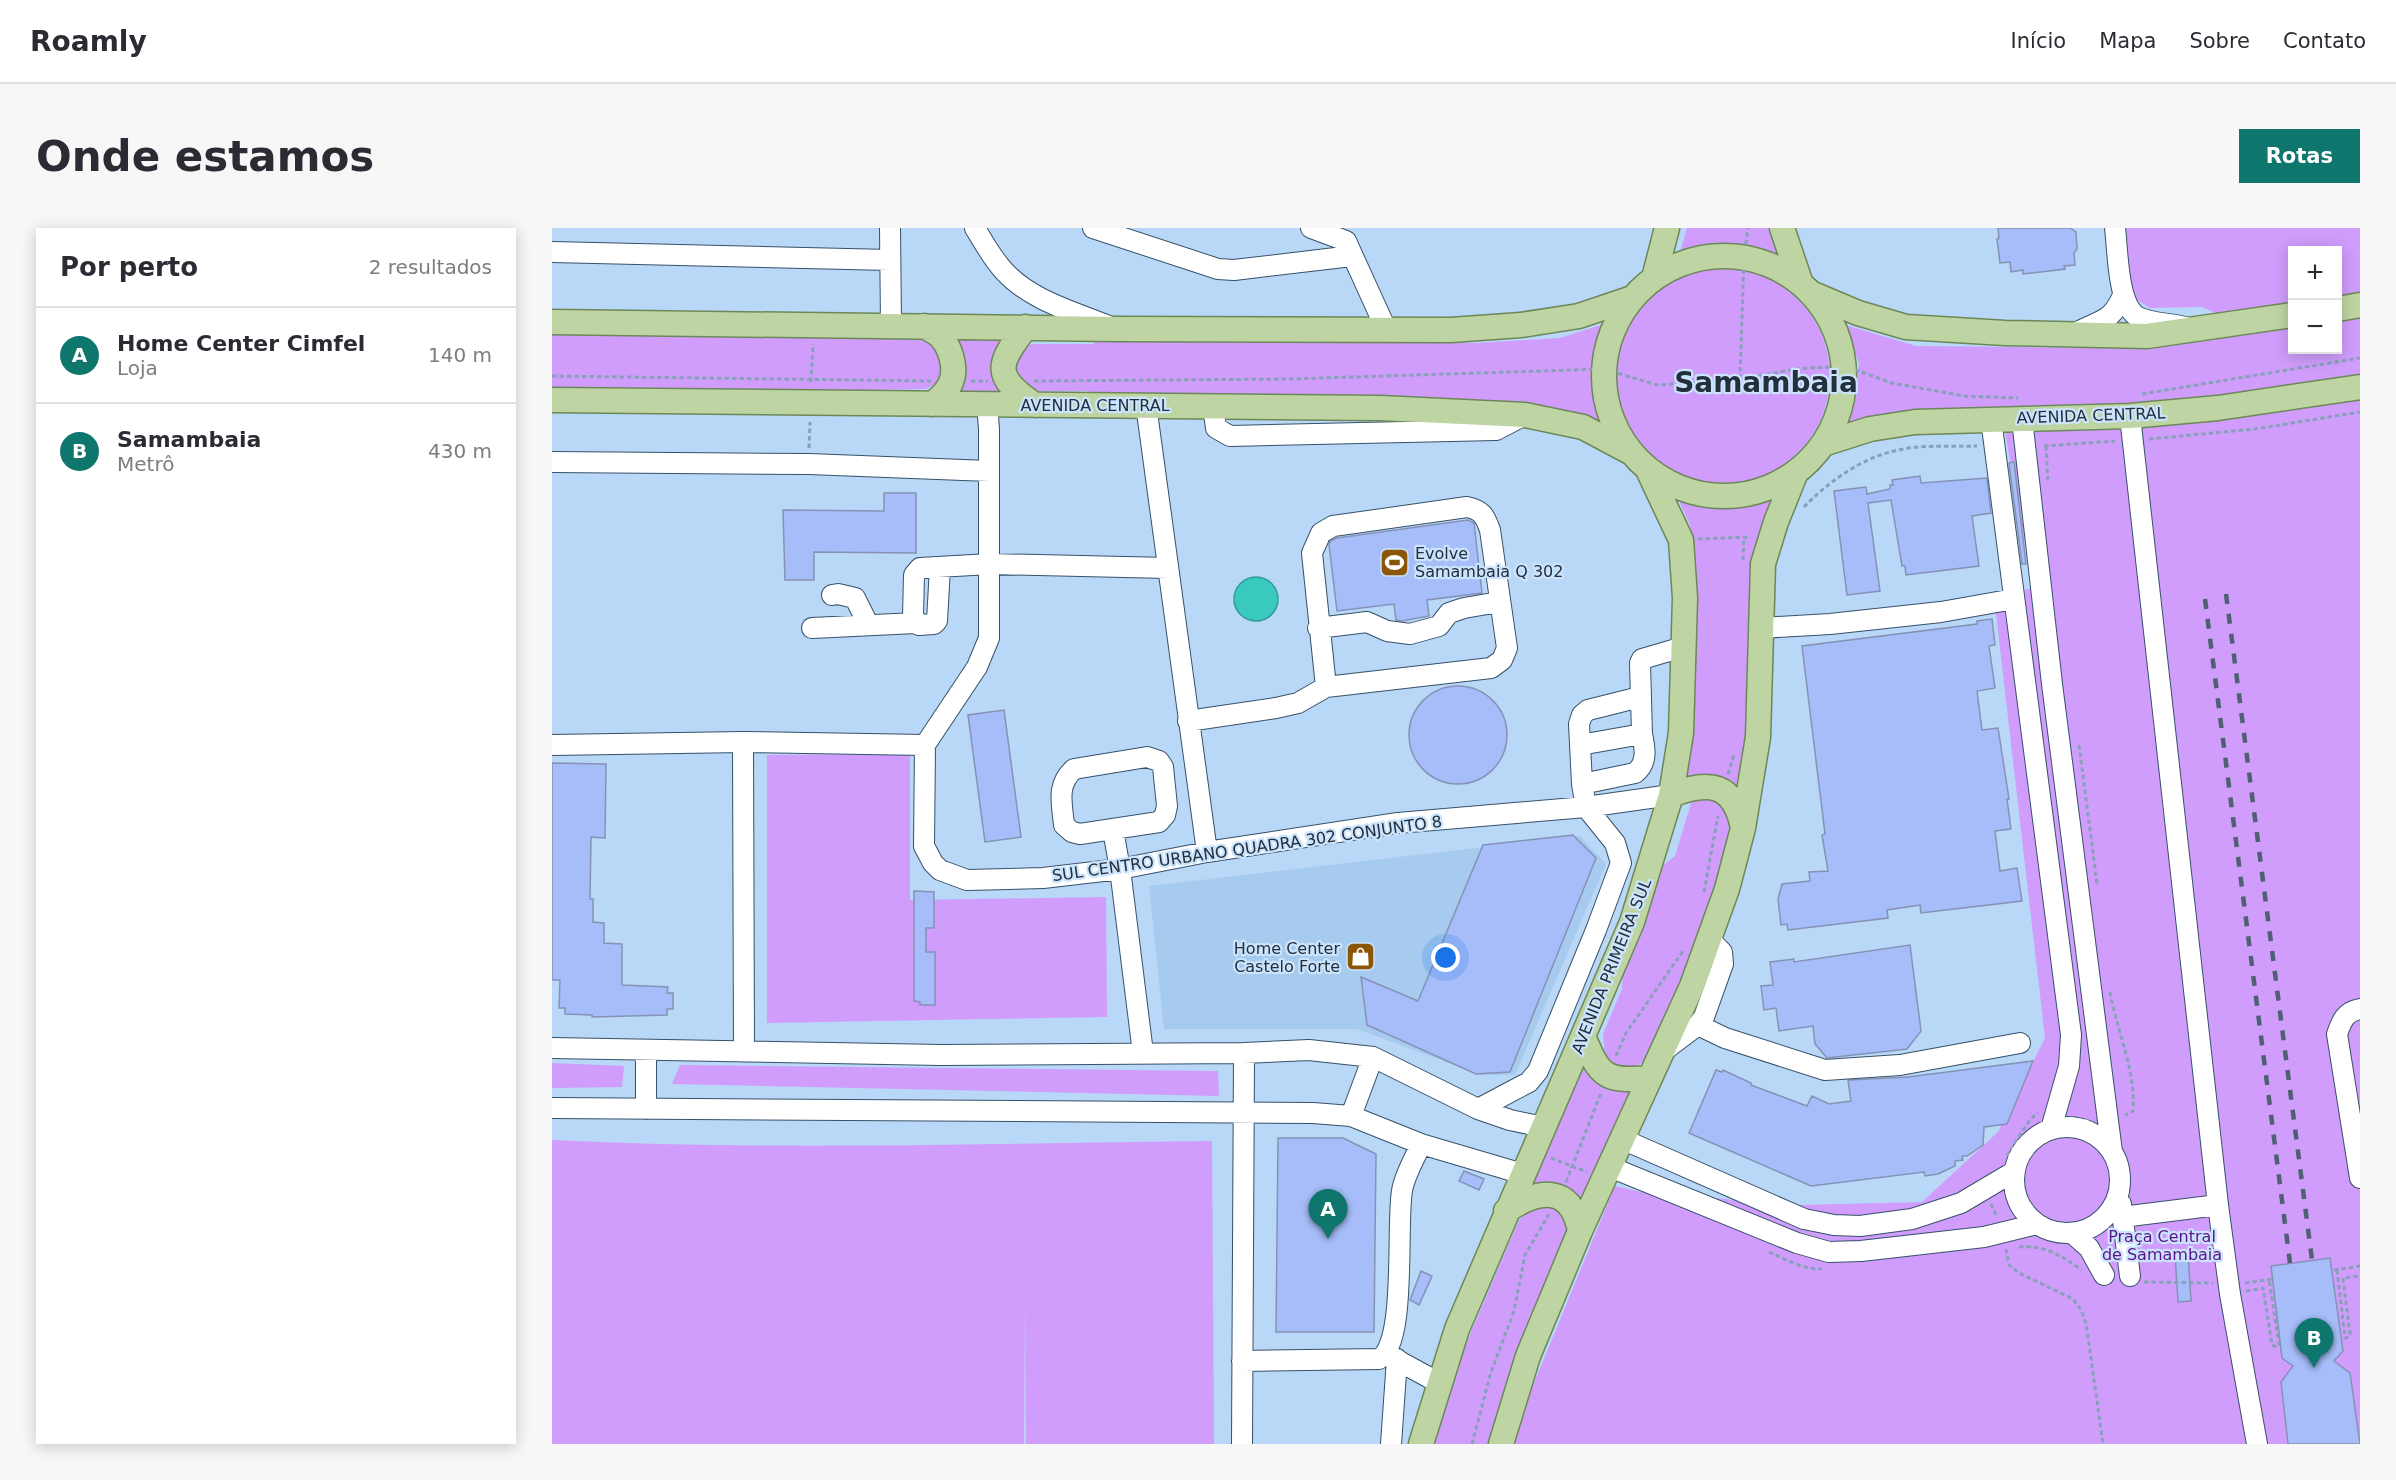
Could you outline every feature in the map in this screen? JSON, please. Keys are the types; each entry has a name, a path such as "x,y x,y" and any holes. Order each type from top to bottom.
{"main road":[{"path":"1654,278 1667,228"},
{"path":"1782,228 1807,289 1834,328 1844,366 1840,407 1823,444 1796,472 1761,491 1722,497 1683,490 1648,470 1630,452 1614,427 1605,398 1604,369 1612,331 1632,298 1654,278 1682,263 1713,256 1744,257 1775,266 1807,289 1858,313 1906,327 2071,336 2147,336 2288,316"},
{"path":"552,322 1117,329 1451,330 1521,325 1579,316 1632,298"},
{"path":"2342,308 2360,305"},
{"path":"924,326 940,336 948,347 952,362 952,381 933,404"},
{"path":"1026,327 1006,352 1003,370 1006,381 1017,393 1035,405"},
{"name":"AVENIDA CENTRAL","path":"1823,444 1870,429 1915,422 1991,419 2024,409 2133,406 2218,408 2360,387"},
{"name":"AVENIDA CENTRAL","path":"552,400 1380,408 1525,415 1583,427 1630,452"},
{"name":"AVENIDA PRIMEIRA SUL","path":"1421,1444 1457,1329 1638,906 1671,795 1681,733 1684,673 1685,598 1681,540 1648,470"},
{"path":"1501,1444 1528,1356 1580,1231 1692,986 1727,889 1743,828 1758,737 1762,564 1796,472"},
{"path":"1671,795 1701,786 1713,787 1723,792 1739,809 1743,828"},
{"path":"1583,1036 1597,1066 1608,1077 1627,1080 1650,1078"},
{"path":"1506,1212 1520,1202 1538,1194 1548,1195 1559,1198 1573,1210 1580,1231"}],"street":[{"path":"891,228 891,325"},
{"path":"975,228 989,252 1005,272 1025,289 1048,302 1117,329"},
{"path":"1093,228 1218,270 1234,270 1350,241"},
{"path":"1311,228 1350,241 1386,329"},
{"path":"2115,228 2123,295 2130,311 2139,317 2197,330"},
{"path":"552,252 890,260"},
{"path":"2071,336 2107,320 2117,309 2123,295"},
{"path":"552,745 742,742 925,745 986,652 989,638 987,404"},
{"path":"1146,405 1207,852"},
{"path":"2133,406 2134,440 2151,615 2218,1205 2230,1294 2257,1444"},
{"path":"2024,409 2025,446 2052,684 2112,1152 2119,1170 2119,1192 2130,1276"},
{"path":"1991,419 2071,1035 2069,1066 2051,1129"},
{"path":"552,462 809,464 989,471"},
{"path":"1188,721 1298,703 1326,687 1491,668 1502,660 1507,648 1490,530 1485,514 1467,507 1344,524 1333,526 1321,533 1312,553 1318,628 1326,687"},
{"path":"812,628 915,623 913,617 914,575 920,568 990,564 1167,568"},
{"path":"832,595 855,598 868,624"},
{"path":"1760,628 1830,624 1941,612 2014,599"},
{"path":"1318,628 1367,622 1393,632 1410,634 1439,626 1449,613 1499,602"},
{"path":"1582,784 1635,772 1641,768 1645,751 1642,734 1640,663 1642,659 1683,647"},
{"path":"1478,1108 1529,1082 1538,1071 1621,863 1615,843 1586,807 1582,784 1579,724 1582,715 1588,710 1641,697"},
{"path":"1580,746 1642,734"},
{"path":"742,742 744,1052"},
{"name":"SUL CENTRO URBANO QUADRA 302 CONJUNTO 8","path":"925,745 924,846 933,863 940,870 967,880 1044,878 1120,869 1207,852 1398,823 1586,807 1671,795"},
{"path":"1147,757 1159,761 1163,767 1167,806 1165,816 1159,822 1113,830 1080,834 1072,832 1064,825 1060,788 1065,777 1074,769 1086,766 1147,757"},
{"path":"1113,830 1143,1053"},
{"path":"1596,930 1638,906"},
{"path":"1662,1052 1698,1025 1704,1017 1723,964 1722,952 1709,939"},
{"path":"2360,1009 2352,1010 2342,1018 2337,1034 2360,1178"},
{"path":"1698,1025 1725,1038 1825,1070 1900,1065 2020,1043"},
{"path":"552,1048 941,1055 1244,1053 1309,1050 1373,1057 1478,1108 1510,1120 1543,1127"},
{"path":"646,1050 646,1109"},
{"path":"1242,1444 1244,1053"},
{"path":"1351,1116 1373,1057"},
{"path":"1538,1071 1555,1100"},
{"path":"552,1108 1243,1113 1351,1116 1421,1144 1523,1174"},
{"path":"2112,1152 2103,1141 2084,1129 2073,1127 2051,1129 2032,1140 2024,1148 2015,1171 2014,1191 2023,1211 2037,1224 2050,1231 2072,1233 2093,1227 2102,1220 2115,1203 2119,1192"},
{"path":"1622,1139 1804,1219 1834,1225 1860,1226 1912,1219 1960,1203 2015,1171"},
{"path":"1391,1444 1392,1342 1398,1306 1402,1190 1421,1144"},
{"path":"1610,1167 1797,1243 1829,1252 1984,1238 2037,1224"},
{"path":"2122,1217 2218,1205"},
{"path":"2072,1233 2089,1248 2104,1275"},
{"path":"1242,1361 1379,1359 1392,1356 1439,1383"}],"path":[{"path":"1740,379 1744,257 1748,228"},
{"path":"2133,406 2360,358"},
{"path":"552,376 1006,381 1290,379 1604,369 1657,385 1740,379 1796,369 1844,366 1892,383 2024,409"},
{"path":"2025,446 2134,440 2255,429 2360,412"},
{"path":"1798,513 1812,499 1856,466 1892,451 1913,447 1995,446"},
{"path":"1681,540 1772,535"},
{"path":"1742,570 1744,538"},
{"path":"1703,897 1723,792 1735,752"},
{"path":"1472,1444 1491,1372 1514,1311 1525,1255 1559,1198 1626,1034 1683,951"},
{"path":"2360,1266 2335,1270 2345,1338 2350,1334 2343,1278 2360,1276"},
{"path":"2242,1283 2243,1291 2263,1287 2272,1345 2276,1348 2279,1344 2271,1279 2250,1282"}],"shaded area":[{"path":"1256,577 1272,583 1278,599 1272,615 1256,621 1240,615 1234,599 1240,583"},
{"name":"Home Center Castelo Forte","path":"1580,836 1606,864 1515,1075 1481,1075 1357,1029 1164,1029 1149,886"}],"green space":[{"path":"1687,228 1775,228 1779,258 1729,250 1704,251 1679,256"},
{"path":"2110,228 2360,228 2360,292 2342,295 2342,246 2288,246 2288,304 2218,314 2202,307 2150,308 2118,288"},
{"path":"1711,268 1733,268 1763,276 1782,286 1799,299 1812,316 1822,335 1830,365 1830,387 1822,417 1812,436 1799,453 1782,466 1753,480 1733,484 1711,484 1691,480 1671,471 1653,460 1638,445 1618,407 1614,387 1614,365 1618,345 1627,325 1638,307 1653,292 1691,272"},
{"path":"2360,317 2360,382 2324,388 1846,428 1856,398 1859,363 1845,325 1916,346 2116,348 2288,326 2288,354 2342,354 2342,319"},
{"path":"1604,324 1593,351 1597,401 1606,427 1569,412 1526,407 1105,401 1088,391 1030,391 1009,366 1016,350 1032,344 1093,344 1099,339 1478,343 1560,338"},
{"path":"552,332 925,339 934,344 945,357 940,382 926,389 865,390 847,402 552,394"},
{"path":"950,334 1008,334 1007,397 949,397"},
{"name":"Praça Central de Samambaia","path":"2360,391 2360,1444 1509,1444 1615,1186 1641,1192 1799,1205 1922,1202 1998,1132 2045,1038 1994,596 2033,588 2004,426"},
{"path":"1676,494 1726,503 1775,495 1743,801 1684,787 1693,619 1694,553 1690,525"},
{"path":"910,754 910,900 1106,897 1107,1017 767,1023 767,755"},
{"path":"1712,790 1731,816 1720,875 1682,991 1667,1008 1644,1061 1633,1069 1621,1069 1610,1063 1605,1053 1603,1034 1622,989 1623,965 1661,867 1675,856 1692,800"},
{"path":"1581,1059 1639,1086 1583,1215 1524,1188"},
{"path":"552,1063 624,1066 622,1087 552,1088"},
{"path":"680,1065 1218,1071 1219,1096 672,1084"},
{"path":"552,1140 800,1146 1212,1141 1214,1444 1026,1444 1025,1303 1024,1444 552,1444"},
{"path":"1560,1203 1573,1216 1496,1444 1433,1444 1463,1351 1519,1220 1538,1204"}],"building":[{"path":"1998,228 2070,228 2076,232 2075,265 2064,266 2065,269 2023,274 2023,270 2011,272 2010,262 2000,263"},
{"path":"2014,462 2026,564 2022,564 2009,463"},
{"path":"1920,476 1921,483 1987,478 1991,513 1972,516 1979,566 1906,575 1905,566 1902,566 1891,500 1868,503 1880,591 1847,595 1834,491 1866,487 1867,494 1890,489 1890,485 1893,485 1892,480"},
{"path":"884,493 916,493 916,553 814,552 814,580 785,580 783,510 884,511"},
{"path":"1468,520 1474,523 1482,593 1427,600 1429,616 1402,621 1396,620 1394,604 1337,611 1330,541 1337,538"},
{"path":"1992,619 1995,645 1989,646 1995,688 1977,691 1982,730 1998,728 2009,799 2007,799 2011,829 1995,831 2000,871 2017,868 2022,901 1921,913 1920,905 1887,910 1888,918 1788,930 1787,924 1781,925 1778,899 1782,884 1810,881 1809,872 1828,871 1822,835 1825,834 1802,646 1977,624 1977,621"},
{"path":"1458,686 1477,690 1492,701 1503,716 1507,735 1503,754 1492,769 1477,780 1458,784 1439,780 1424,769 1413,754 1409,735 1413,716 1424,701 1439,690"},
{"path":"1004,710 1021,837 985,842 968,715"},
{"path":"552,763 606,764 605,838 591,837 590,899 593,899 593,922 604,923 604,943 622,944 622,985 668,987 667,993 673,993 673,1009 667,1009 667,1015 592,1017 592,1015 565,1014 565,1008 559,1008 560,980 552,980"},
{"path":"1573,835 1596,858 1510,1072 1476,1074 1367,1025 1361,977 1418,1001 1483,845"},
{"path":"914,891 934,892 934,928 926,928 926,952 935,952 935,1005 920,1005 920,1002 914,1001"},
{"path":"1910,945 1921,1031 1907,1049 1827,1058 1815,1044 1813,1026 1779,1031 1776,1008 1764,1010 1761,986 1773,985 1770,962 1794,959 1794,962"},
{"path":"2033,1061 2007,1124 1984,1127 1983,1145 1967,1156 1962,1156 1963,1160 1955,1161 1955,1166 1938,1174 1925,1176 1924,1172 1811,1186 1689,1133 1716,1070 1722,1072 1723,1070 1751,1085 1807,1106 1812,1096 1829,1104 1851,1101 1848,1080 1908,1077"},
{"path":"1278,1138 1343,1138 1376,1154 1374,1332 1276,1332"},
{"path":"1464,1171 1484,1179 1479,1190 1459,1181"},
{"path":"2188,1252 2191,1301 2178,1302 2175,1253"},
{"path":"2330,1258 2343,1351 2334,1361 2350,1373 2360,1444 2288,1444 2281,1382 2293,1366 2282,1358 2271,1266"},
{"path":"1421,1271 1432,1276 1419,1305 1410,1300"}],"railway":[{"path":"2226,594 2312,1260"},
{"path":"2205,599 2290,1263"}],"place":[{"name":"Evolve Samambaia Q 302","path":"1394,562"},
{"name":"Home Center Castelo Forte","path":"1361,957"},
{"name":"Home Center Cimfel","path":"1328,1239"},
{"name":"Samambaia","path":"2314,1368"}],"district":[{"name":"Samambaia","path":"1766,382"}]}
